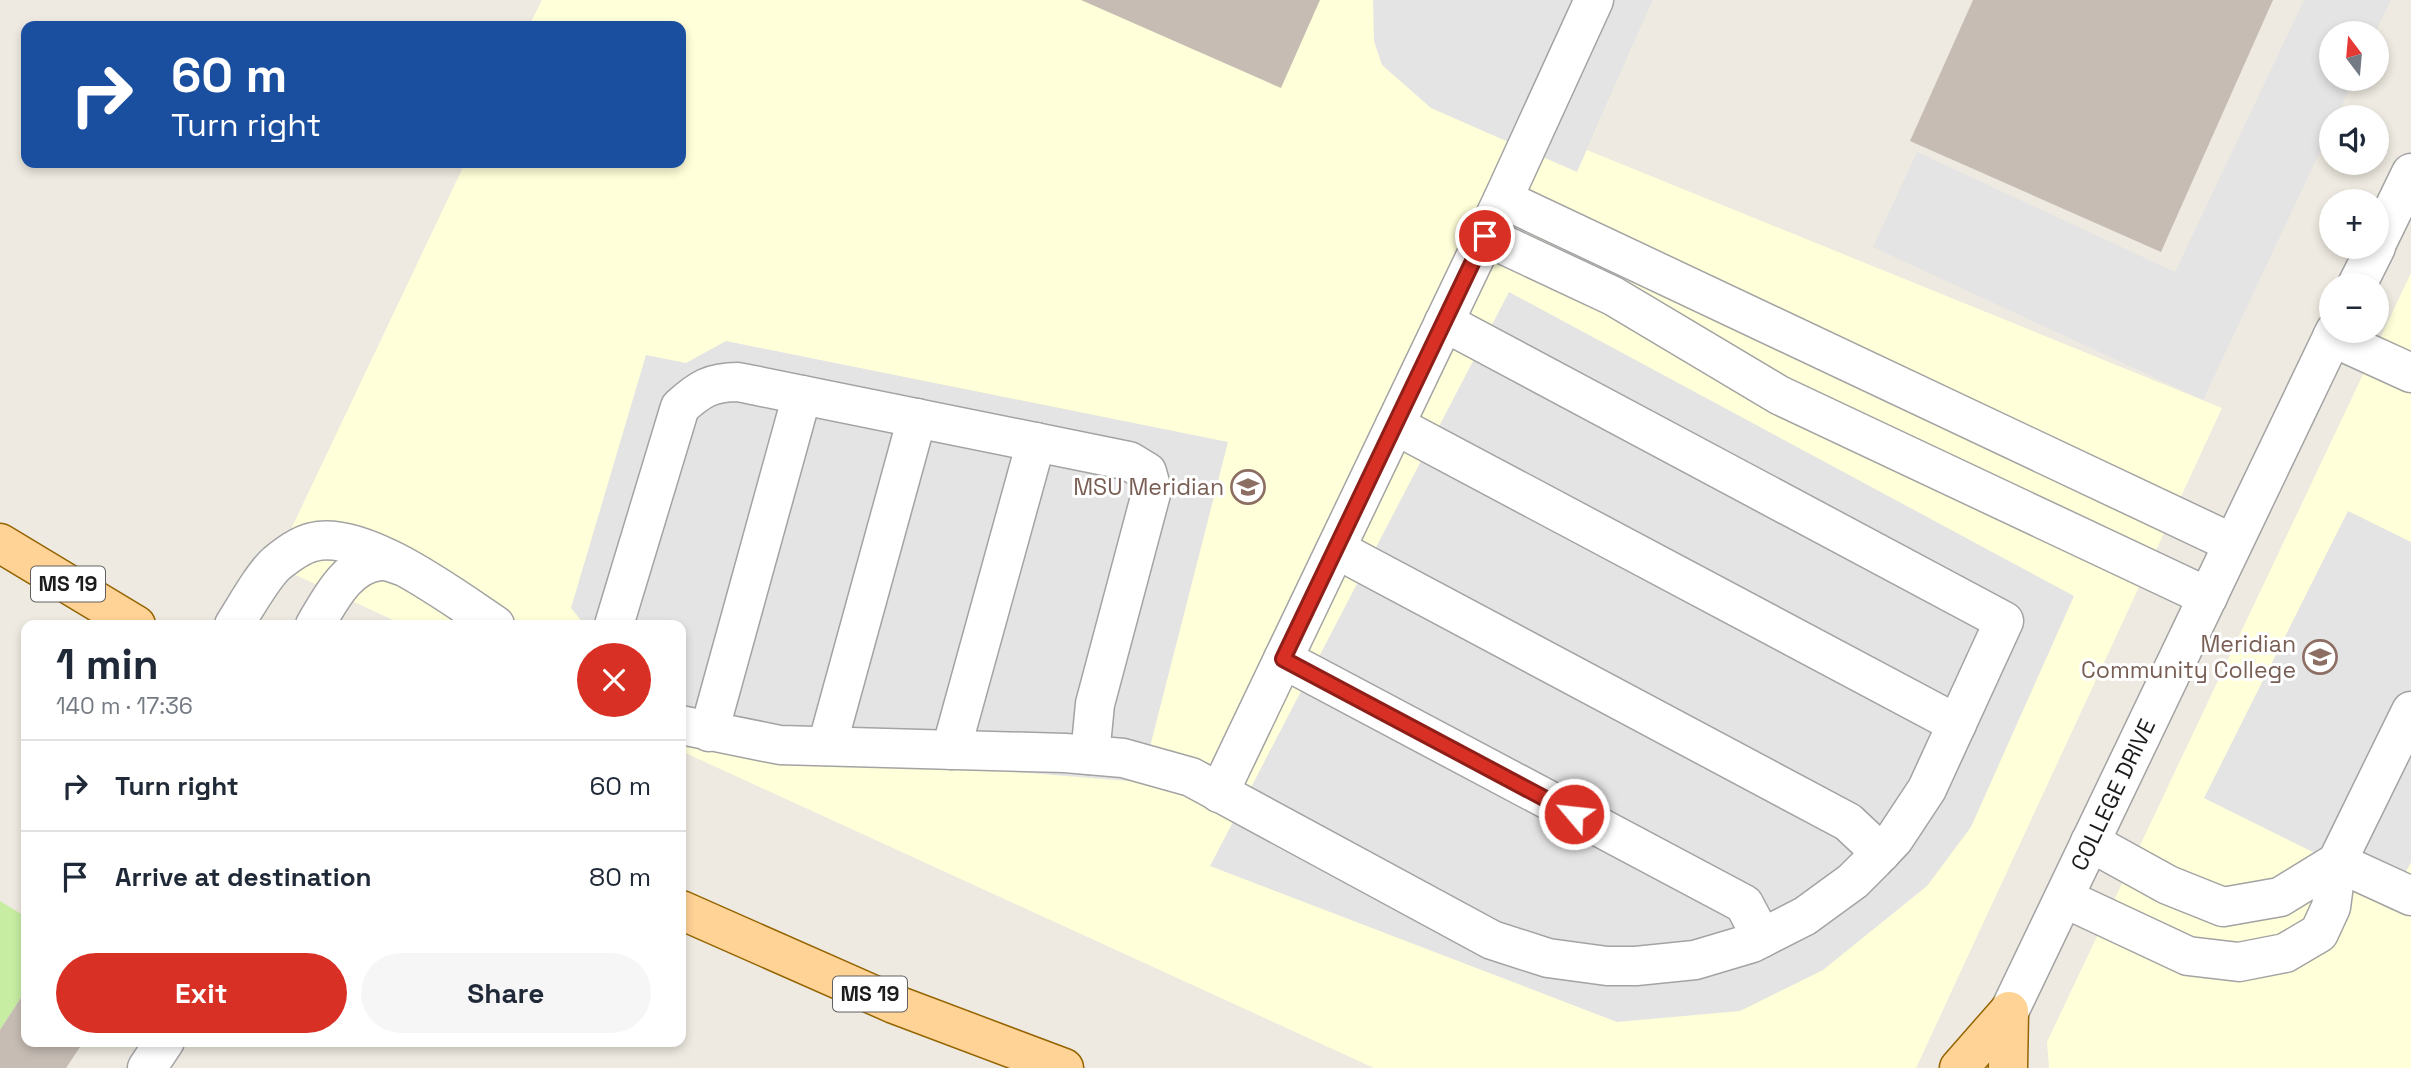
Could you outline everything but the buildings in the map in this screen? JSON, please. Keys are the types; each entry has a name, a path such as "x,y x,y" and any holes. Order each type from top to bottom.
{"main road":[{"name":"MS 19","path":"0,543 128,620"},
{"name":"MS 19","path":"686,912 894,1004 1064,1068"},
{"path":"1959,1068 2009,1011"},
{"path":"2008,1068 2009,1011"}],"street":[{"path":"1219,793 1503,199 1594,0"},
{"path":"2389,219 2411,173"},
{"path":"1503,199 2232,543"},
{"path":"1485,236 1613,296 1779,395 2208,597"},
{"path":"802,395 695,728 780,745 1123,758 1191,777 1492,940 1548,958 1607,966 1666,964 1714,955 1762,938 1805,916 1853,881 1881,853 1912,815 1927,789 2004,621 1444,322"},
{"name":"COLLEGE DRIVE","path":"1982,1068 2329,343"},
{"path":"2351,343 2411,373"},
{"path":"616,620 680,407 697,391 718,382 738,382 1129,461 1147,472 1152,490 1095,704 1090,755"},
{"path":"827,746 917,418"},
{"path":"1395,425 1957,724"},
{"path":"951,750 1036,442"},
{"path":"237,620 274,565 314,541 337,541 369,550 404,566 487,620"},
{"path":"1336,549 1848,822 1881,853"},
{"path":"318,620 344,580 361,568 380,561 404,566"},
{"path":"1283,659 1744,904 1762,938"},
{"path":"2064,898 2188,956 2239,962 2285,953 2319,933 2331,907 2337,862 2411,711"},
{"path":"2090,842 2168,885 2223,907 2280,897 2337,862"},
{"path":"2337,862 2411,896"},
{"path":"148,1068 161,1047"}],"shaded area":[{"name":"MSU Meridian","path":"542,0 1653,0 1587,150 2222,408 1916,1068 1374,1068 686,753 686,620 393,620 274,565 463,168 686,168 686,21 532,21"},
{"path":"1373,0 1653,0 1577,172 1431,108 1382,65 1374,41"},
{"path":"2304,0 2391,0 2381,21 2319,21 2319,91 2348,91 2342,105 2319,105 2319,154 2203,400 1873,247 1917,152 2175,272"},
{"name":"Meridian Community College","path":"2411,273 2411,1068 2049,1068 2047,1042 2378,343 2389,343 2389,319"},
{"path":"1509,292 2074,596 1971,827 1927,886 1823,970 1740,1011 1617,1022 1210,866"},
{"path":"726,341 1228,442 1141,782 789,754 686,708 686,620 581,620 571,608 646,355 686,363"},
{"path":"2348,511 2411,542 2411,862 2395,893 2204,798"}],"green space":[{"path":"0,901 21,914 21,998 0,1030"}],"place":[{"name":"MSU Meridian","path":"1248,487"},
{"name":"Meridian Community College","path":"2320,657"}],"route":[{"path":"1485,236 1283,659 1574,814"}]}
